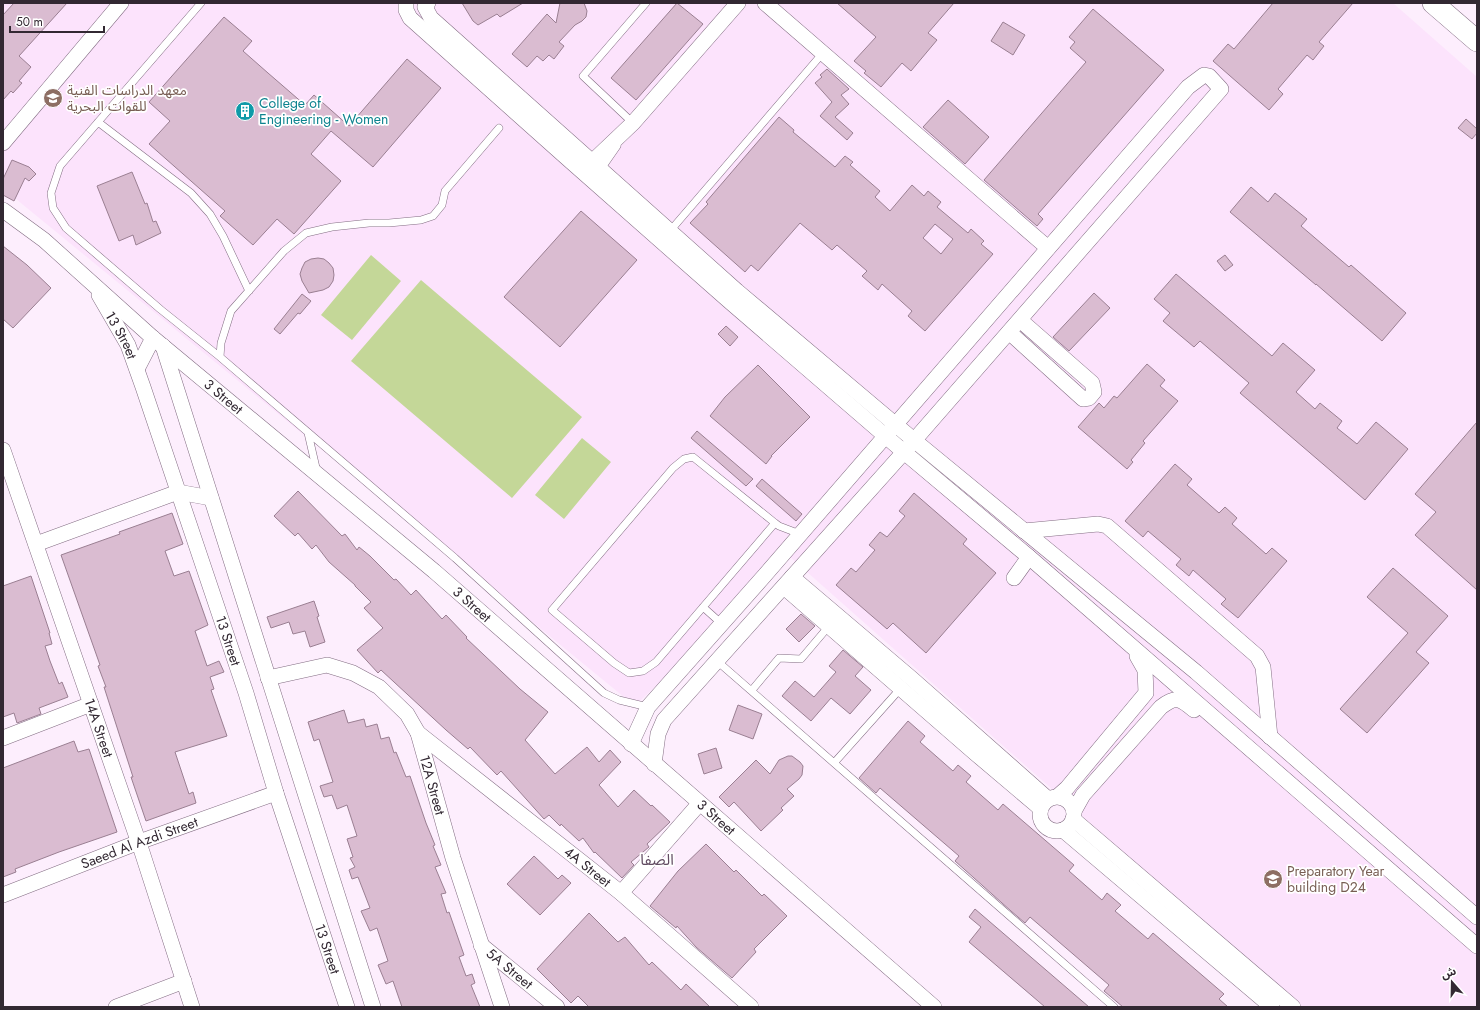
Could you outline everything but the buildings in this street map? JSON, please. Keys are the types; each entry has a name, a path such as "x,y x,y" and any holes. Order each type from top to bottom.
{"main road":[{"path":"1433,3 1477,41"}],"street":[{"path":"3,143 121,3"},
{"path":"764,3 1048,248"},
{"path":"1477,917 1196,672 896,425 733,296 670,231 595,170 410,18 406,7 427,5 431,18 595,170 885,436 1029,557 1477,946"},
{"path":"712,33 723,21"},
{"path":"686,63 696,51"},
{"path":"631,744 648,707 896,425 1188,87 1204,75 1209,76 1221,89 915,441 664,720 658,734 654,764"},
{"path":"659,93 670,81"},
{"path":"595,170 633,123"},
{"name":"3 Street","path":"3,210 44,240 158,342 434,571 699,804 934,1007"},
{"name":"13 Street","path":"92,282 128,345 137,369 246,693 276,793 347,1007"},
{"path":"1009,332 1083,399 1089,398 1094,392 1092,383 1020,320"},
{"path":"137,369 158,342"},
{"name":"13 Street","path":"158,342 211,498 373,1007"},
{"name":"14A Street","path":"3,450 139,842 192,1007"},
{"path":"36,544 178,492 211,498"},
{"path":"1024,531 1098,524 1107,526 1257,656 1263,667 1270,737"},
{"path":"801,533 818,548"},
{"path":"1014,578 1029,557"},
{"path":"788,582 829,626 975,754 1048,801 1065,798 1071,804 1074,815 1293,1007"},
{"path":"788,582 911,678 1048,801"},
{"path":"719,627 732,644"},
{"path":"1130,645 1145,670 1146,693 1067,788 1048,801 1039,817 1042,824 1048,829 1056,831 1063,830 1070,825 1083,795 1161,707 1170,700 1179,700 1188,705 1202,717 1219,722"},
{"name":"12A Street","path":"268,678 327,665 353,673 379,687 407,714 418,733 453,858 502,1007"},
{"path":"3,738 91,704"},
{"path":"648,707 664,720"},
{"name":"4A Street","path":"418,733 621,893 751,1007"},
{"name":"Saeed Al Azdi Street","path":"3,895 139,842 276,793"},
{"path":"621,893 699,804"},
{"path":"1063,830 1272,1007"},
{"name":"5A Street","path":"481,945 557,1007"},
{"path":"116,1007 184,981"}],"lane":[{"path":"201,3 60,166 51,193 53,208 66,228 160,309 220,357 455,558 604,692 619,700 648,707"},
{"path":"646,3 583,76 633,123 659,93"},
{"path":"723,21 737,5"},
{"path":"696,51 712,33"},
{"path":"670,231 822,54"},
{"path":"670,81 686,63"},
{"path":"98,122 191,193 210,214 223,236 249,291"},
{"path":"220,357 221,343 230,311 284,251 306,233 332,227 421,220 433,216 442,205 445,191 499,128"},
{"path":"308,433 318,475"},
{"path":"775,523 656,662 643,671 629,673 614,663 552,610 673,468 684,459 693,457 779,526 801,533"},
{"path":"703,607 719,627"},
{"path":"752,690 779,658 801,659 829,626"},
{"path":"717,661 1114,1007"},
{"path":"834,763 901,688"}],"shaded area":[{"path":"3,3 1393,3 1477,77 1477,1007 1298,1007 789,556 635,706 16,199 3,192"}],"green space":[{"path":"371,255 401,281 352,340 321,315"},
{"path":"421,280 582,417 512,498 351,361"},
{"path":"582,438 611,462 564,519 535,495"}],"place":[{"name":"معهد الدراسات الفنية للقوات البحرية","path":"53,98"},
{"name":"College of Engineering - Women","path":"245,111"},
{"name":"Preparatory Year building D24","path":"1273,879"}],"district":[{"name":"الصفا","path":"657,860"}]}
